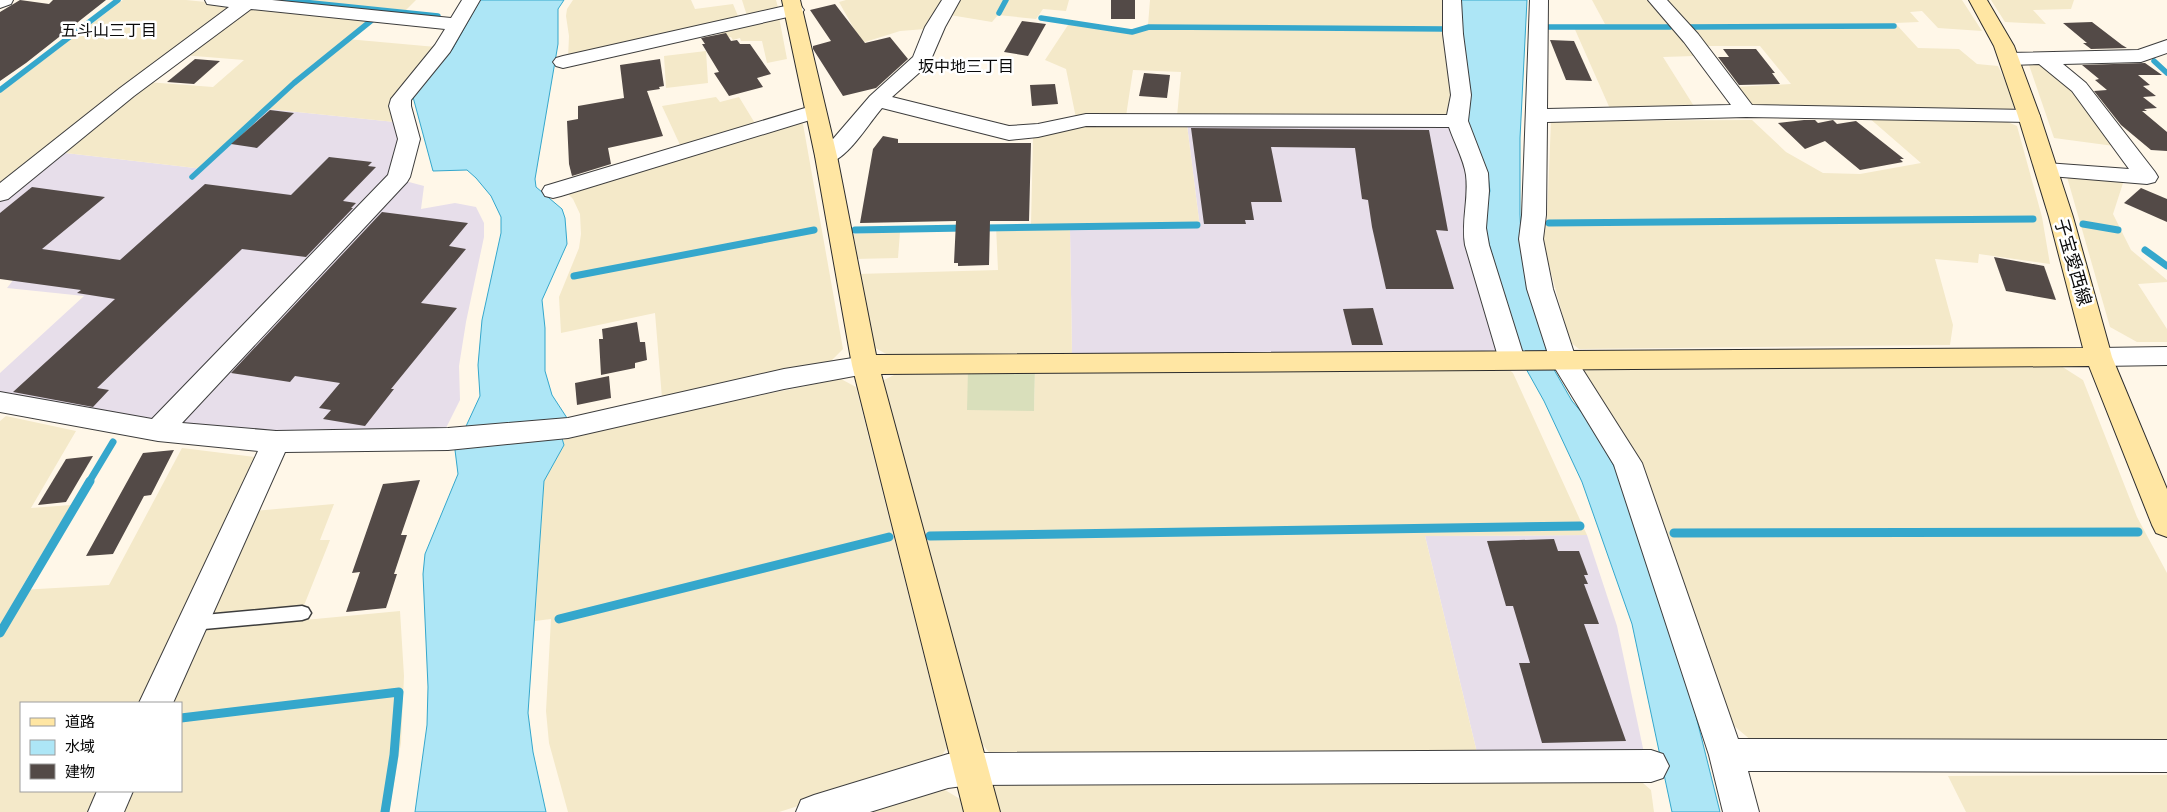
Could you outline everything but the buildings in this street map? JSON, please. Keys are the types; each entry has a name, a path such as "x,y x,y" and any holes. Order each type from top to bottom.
{"street":[{"path":"0,2 4,0"},
{"path":"214,0 456,24"},
{"path":"158,431 399,177 409,139 400,106 401,99 443,48 471,0"},
{"path":"826,156 841,144 877,100 922,60 935,27 951,0"},
{"path":"1452,0 1461,95 1457,121 1477,173 1478,191 1474,228 1477,245 1512,360"},
{"path":"1539,0 1534,215 1531,239 1540,289 1559,360 1628,463 1726,755 1741,812"},
{"path":"1658,0 1691,38 1746,112"},
{"name":"子宝愛西線","path":"1978,0 2004,46 2009,59 2061,217 2099,357 2167,525"},
{"path":"0,194 127,92 249,2"},
{"path":"563,62 792,5 826,156 865,365 982,812"},
{"path":"2009,59 2141,56 2167,46"},
{"path":"2044,58 2079,87 2147,177 2046,170"},
{"path":"877,100 1009,133 1030,133 1050,126 1086,120 1457,121"},
{"path":"552,191 815,111"},
{"path":"1535,116 1746,112 2029,116"},
{"path":"2,404 158,431 276,442 448,439 568,428 774,381 865,365 2167,356"},
{"path":"156,702 276,442"},
{"path":"1726,755 2167,756"},
{"path":"814,812 948,771 970,769 1651,766"},
{"path":"106,812 115,792"}],"lane":[{"path":"193,623 302,614"}],"shaded area":[{"path":"123,0 186,0 236,5 0,188 0,93"},
{"path":"301,0 416,0 406,10"},
{"path":"573,0 691,0 695,9 733,4 740,21 568,58 569,36 566,16 567,9"},
{"path":"742,0 776,0 779,11 748,19"},
{"path":"846,0 941,0 926,29 900,31 862,43 839,2"},
{"path":"958,0 1069,0 1066,11 1043,9 1036,19 998,15 992,22 950,15"},
{"path":"1150,0 1449,0 1454,116 1177,117 1181,72 1133,70 1126,116 1076,118 1066,69 1045,60 1070,22 1132,31 1148,25"},
{"path":"1592,0 1650,0 1695,56 1663,57 1697,111 1611,111 1573,25 1605,24"},
{"path":"1662,0 1962,0 1982,31 1938,28 1922,11 1910,12 1919,22 1895,23 1918,48 1959,49 1977,64 1998,66 2017,106 2012,110 1757,107 1746,102 1735,87 1791,84 1760,46 1701,46"},
{"path":"1991,0 2074,0 2071,9 2033,10 2046,24 2005,22"},
{"path":"247,7 371,19 347,39 436,47 395,122 268,109 204,169 57,152 147,82 213,87 244,60 182,55"},
{"path":"779,17 787,59 767,63 762,41 741,41 740,38 733,40 731,37 723,39 719,31"},
{"path":"706,51 708,83 666,88 664,56"},
{"path":"2038,61 2075,88 2114,146 2054,138 2028,62"},
{"path":"716,97 720,102 739,97 756,125 681,147 662,106"},
{"path":"268,109 395,122 399,138 389,177 164,417 146,422 0,395 0,373 84,296 7,288 31,257 0,247 0,199 57,152 204,169"},
{"path":"1868,117 2003,120 2017,126 2042,217 2050,264 1979,254 1978,263 1935,259 1953,325 1950,345 1579,349 1570,342 1542,240 1547,220 1551,121 1752,120 1786,152 1823,173 1860,174 1921,163"},
{"path":"795,120 803,124 843,349 831,361 662,398 655,313 561,333 559,297 579,248 581,234 580,214 573,199 565,191"},
{"path":"1454,124 1471,172 1504,352 1072,355 1070,230 1200,228 1187,125"},
{"path":"1082,125 1187,125 1200,228 1070,230 1072,355 888,355 870,345 857,274 998,270 996,226 1031,225 1033,136"},
{"path":"2067,177 2124,180 2113,214 2131,250 2167,280 2167,282 2138,284 2167,329 2167,342 2137,342 2110,327"},
{"path":"409,182 424,186 421,209 455,203 476,207 484,223 484,237 459,366 460,400 446,428 277,434 176,426 403,183"},
{"path":"900,232 898,258 854,259 849,234"},
{"path":"1505,366 1513,373 1587,535 1425,536 1478,757 996,761 980,741 882,381 900,372 968,369 1034,411 1035,369"},
{"path":"2061,366 2083,380 2137,517 2167,573 2167,742 1752,741 1727,720 1577,368"},
{"path":"841,379 856,387 947,748 936,763 779,812 568,812 549,743 546,711 551,619 535,621 544,481 564,445 563,440 595,429"},
{"path":"6,416 76,431 31,508 71,505 20,590 109,585 182,448 255,457 257,468 146,702 20,702 20,792 104,792 94,812 0,812 0,421"},
{"path":"334,504 320,540 330,540 303,608 211,615 253,511"},
{"path":"1587,535 1617,626 1644,753 1478,757 1425,536"},
{"path":"400,611 404,676 401,743 389,812 114,812 123,792 182,792 182,702 164,702 198,630"},
{"path":"998,775 1636,777 1651,790 1654,812 998,812 991,788"},
{"path":"2167,775 2167,812 1966,812 1948,776"},
{"path":"935,784 960,799 963,812 846,812"}],"green space":[{"path":"968,369 1035,369 1034,411 967,410"}],"water":[{"path":"480,0 564,0 558,9 558,44 535,179 536,187 562,209 565,218 567,244 542,300 545,328 545,371 552,395 567,418 561,435 564,445 544,481 528,713 533,752 546,812 415,812 427,725 428,687 423,574 425,554 458,474 455,450 480,396 478,365 482,320 501,233 501,217 491,196 467,170 433,171 413,97 423,81 452,50"},
{"path":"1459,0 1527,0 1520,138 1521,238 1549,361 1572,401 1589,421 1620,477 1693,704 1720,812 1672,812 1632,624 1582,482 1544,401 1525,367 1482,220 1490,191 1488,176 1465,133"}],"waterway":[{"path":"0,90 118,0"},
{"path":"283,0 438,16"},
{"path":"999,13 1006,0"},
{"path":"1041,18 1132,32 1149,27 1445,29"},
{"path":"192,177 294,83 372,20"},
{"path":"1688,27 1894,26"},
{"path":"1548,27 1670,27"},
{"path":"2154,61 2167,73"},
{"path":"1549,223 2033,219"},
{"path":"2083,224 2118,230"},
{"path":"982,228 1197,225"},
{"path":"855,230 965,228"},
{"path":"574,276 814,230"},
{"path":"2145,250 2167,266"},
{"path":"89,482 113,442"},
{"path":"0,633 90,481"},
{"path":"930,536 1580,526"},
{"path":"1674,533 2138,532"},
{"path":"559,619 889,537"},
{"path":"182,718 399,692 394,755 385,812"}],"district":[{"name":"五斗山三丁目","path":"109,30"},
{"name":"坂中地三丁目","path":"966,66"}]}
